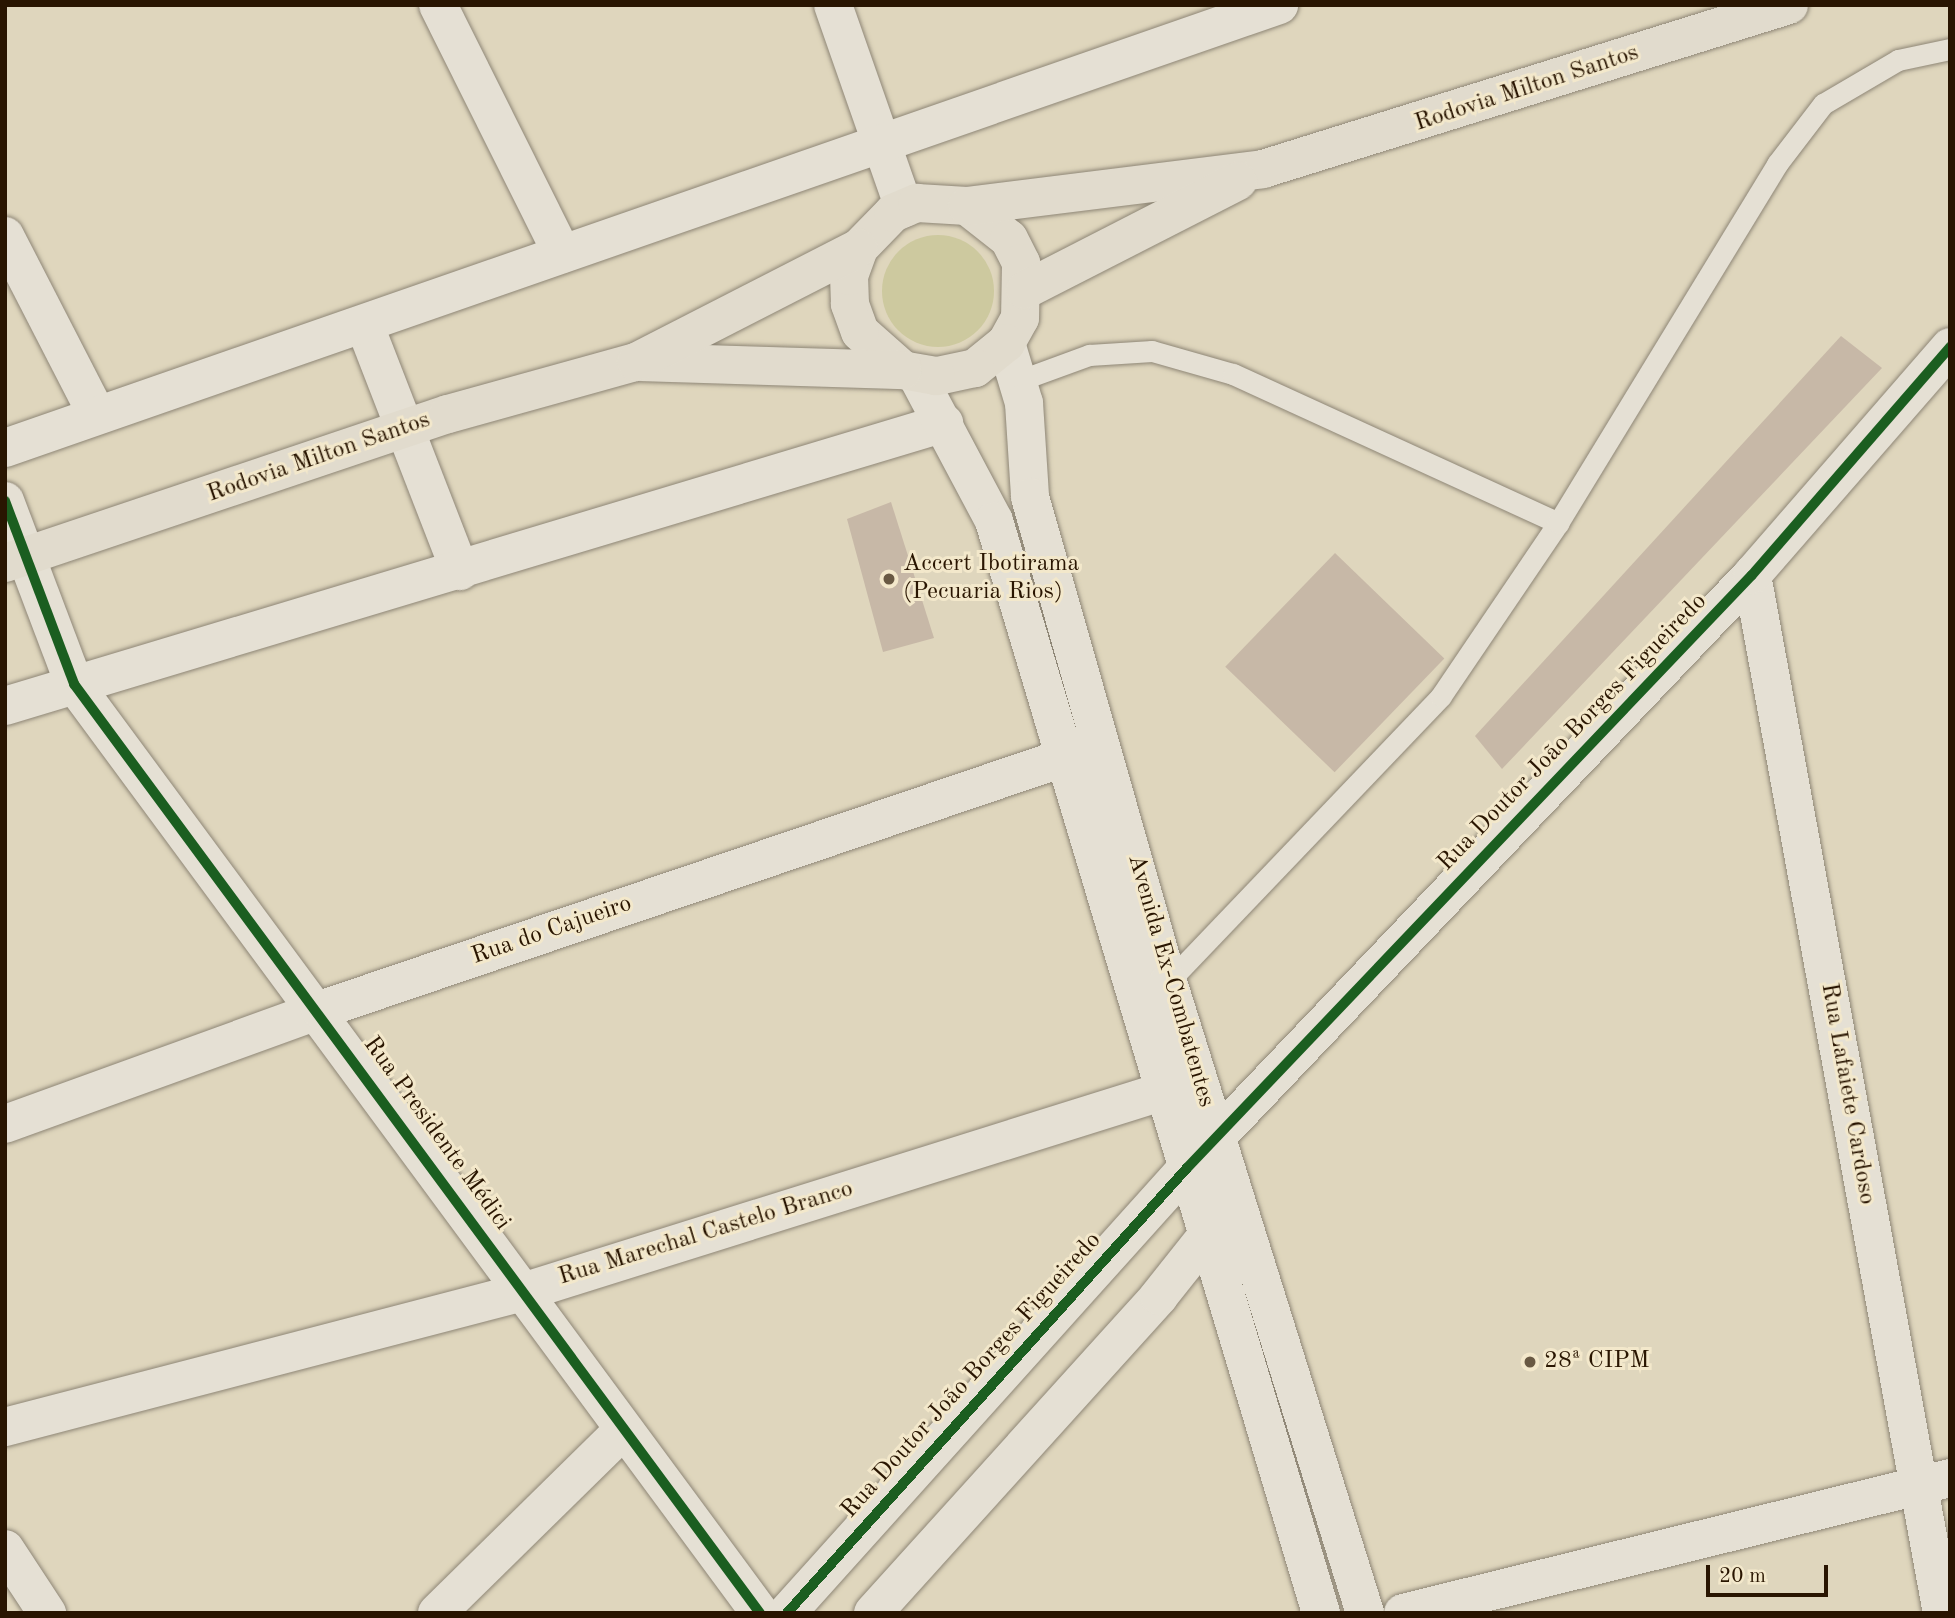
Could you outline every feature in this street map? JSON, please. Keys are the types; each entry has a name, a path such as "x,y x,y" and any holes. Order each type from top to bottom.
{"highway":[{"name":"Rodovia Milton Santos","path":"1025,290 1263,169 1789,5"},
{"name":"Rodovia Milton Santos","path":"909,372 860,332 849,276 859,248 873,227 904,208 942,201 967,206 1263,169"},
{"path":"967,206 1009,239 1025,290 1006,343"},
{"name":"Rodovia Milton Santos","path":"16,560 405,430 636,362 859,248"},
{"name":"Rodovia Milton Santos","path":"636,362 956,374 1006,343"}],"street":[{"path":"438,5 562,254"},
{"path":"833,5 904,208"},
{"path":"5,449 96,413 365,326 562,254 884,146 1279,5"},
{"path":"5,236 96,413"},
{"path":"365,326 460,571"},
{"name":"Avenida Ex-Combatentes","path":"1006,343 1018,381 1030,497 1164,1091 1206,1240 1321,1613"},
{"name":"Rua Doutor João Borges Figueiredo","path":"787,1613 1187,1168 1752,575 1950,347"},
{"name":"Avenida Ex-Combatentes","path":"909,372 944,423 994,521 1085,750 1168,982 1365,1613"},
{"path":"5,706 944,423"},
{"name":"Rua Presidente Médici","path":"5,501 16,560 74,684 320,1010 621,1432 760,1613"},
{"name":"Rua Lafaiete Cardoso","path":"1752,575 1934,1481 1942,1613"},
{"name":"Rua do Cajueiro","path":"5,1124 320,1010 1085,750"},
{"name":"Rua Marechal Castelo Branco","path":"5,1427 523,1292 1199,1080"},
{"path":"873,1613 1206,1240 1235,1200"},
{"path":"437,1613 621,1432"},
{"path":"1403,1613 1934,1481"},
{"path":"5,1549 47,1613"}],"lane":[{"path":"1168,982 1441,696 1558,523 1777,164 1824,104 1898,60 1950,49"},
{"path":"1018,381 1089,355 1152,351 1233,374 1558,523"}],"shaded area":[{"path":"938,235 960,239 978,251 990,269 994,291 990,313 978,331 960,343 938,347 916,343 898,331 886,313 882,291 886,269 898,251 916,239"}],"building":[{"path":"1841,336 1882,368 1502,769 1475,736"},
{"name":"Accert Ibotirama (Pecuaria Rios)","path":"891,502 934,638 883,652 847,519"},
{"path":"1335,553 1444,659 1335,772 1225,667"}],"cycle path":[{"path":"787,1613 1187,1168 1752,575 1950,347"},
{"path":"5,501 74,684 760,1613"}],"place":[{"name":"Accert Ibotirama (Pecuaria Rios)","path":"889,579"},
{"name":"28ª CIPM","path":"1530,1362"}]}
